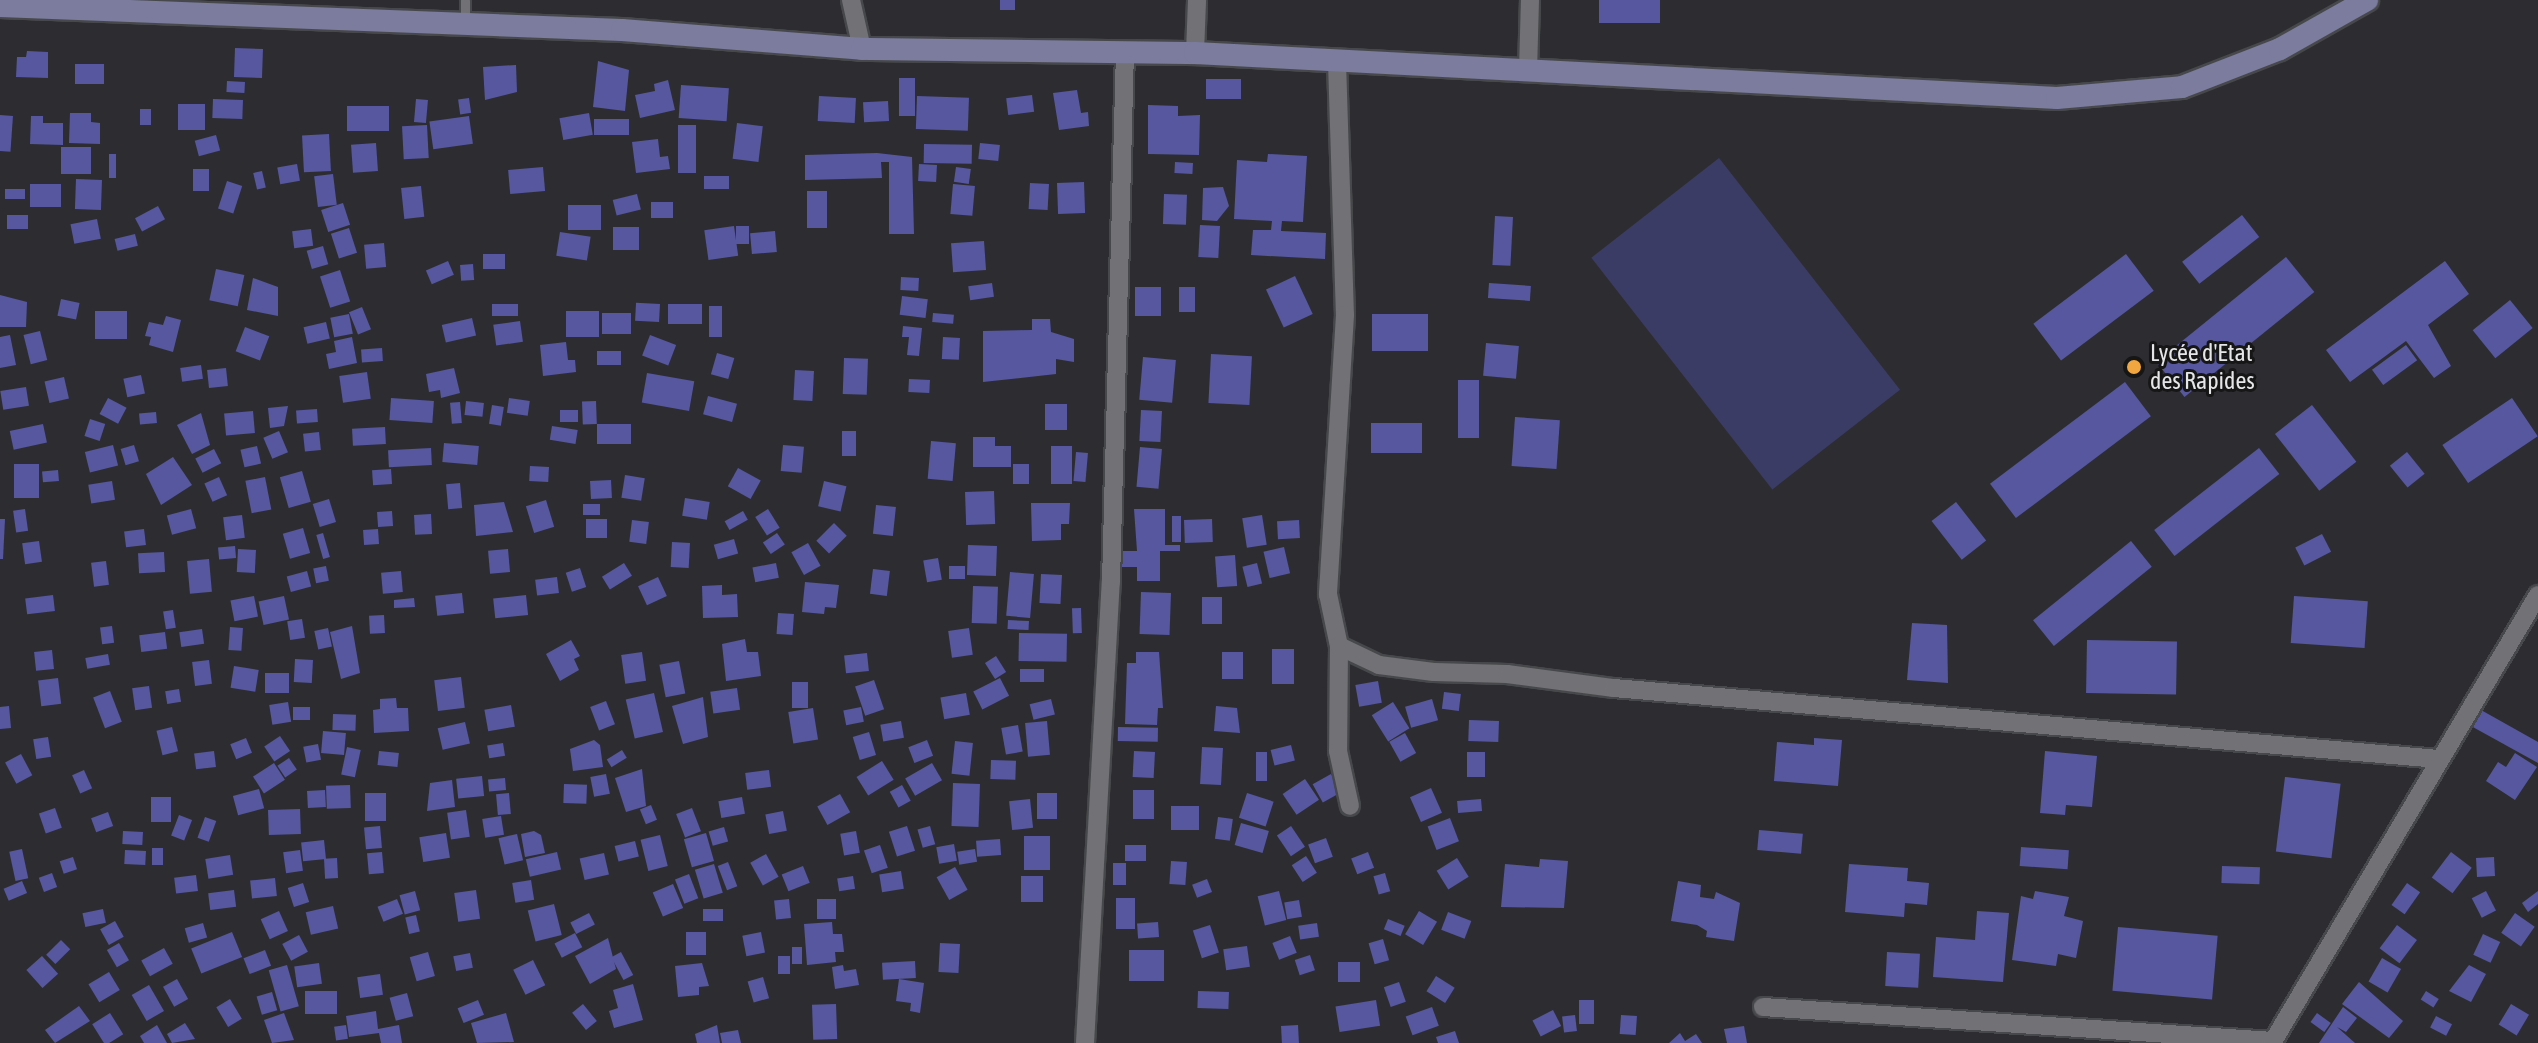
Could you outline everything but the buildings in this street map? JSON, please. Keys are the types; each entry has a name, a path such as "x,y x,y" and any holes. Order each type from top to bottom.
{"main road":[{"path":"0,6 73,5 622,30 862,49 1195,53 2026,97 2124,94 2182,87 2227,72 2367,0"}],"street":[{"path":"851,0 862,49"},
{"path":"1195,53 1197,0"},
{"path":"1528,71 1530,0"},
{"path":"1085,1043 1111,582 1125,51"},
{"path":"1337,62 1345,315 1328,594 1339,646 1338,751 1350,806"},
{"path":"1763,1007 2272,1042 2538,595"},
{"path":"1339,646 1379,665 1434,672 1507,674 1614,688 2439,759"}],"lane":[{"path":"465,0 466,25"}],"shaded area":[{"path":"1719,158 1900,390 1772,489 1591,258"}],"place":[{"name":"Lycée d'Etat des Rapides","path":"2134,367"}]}
